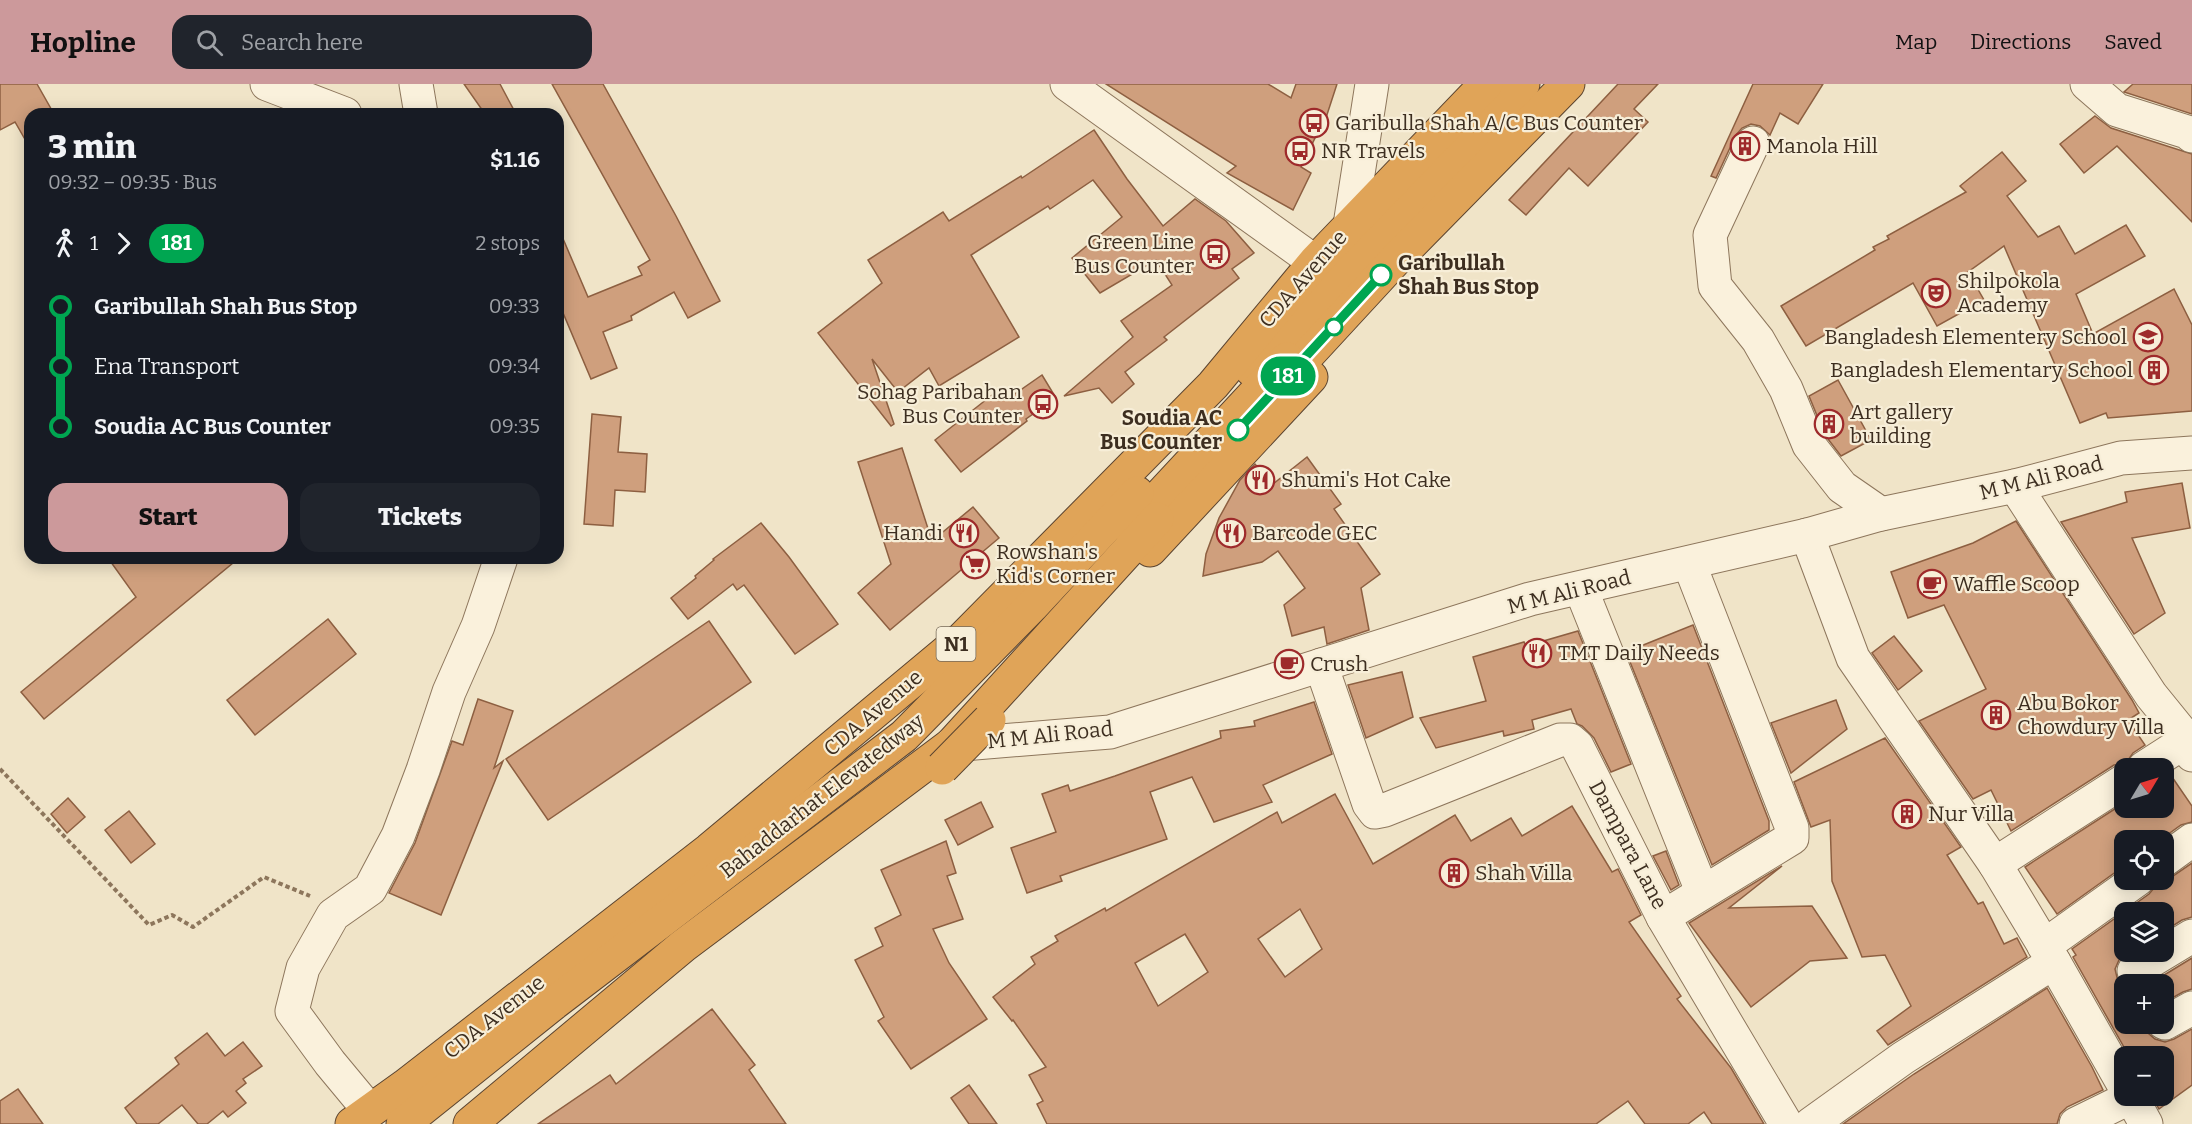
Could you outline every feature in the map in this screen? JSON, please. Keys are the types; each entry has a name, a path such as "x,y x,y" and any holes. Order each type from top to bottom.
{"highway":[{"name":"CDA Avenue","path":"360,1117 405,1086 709,850 962,639 1213,385 1315,262 1486,84"},
{"name":"Bahaddarhat Elevatedway","path":"403,1124 554,1003 904,736 1032,606 1180,445 1523,84"},
{"name":"Bahaddarhat Elevatedway","path":"437,1124 573,1011 689,922 908,762 1049,618 1207,443 1548,84"},
{"path":"470,1124 683,946 946,756 1398,256 1568,84"},
{"path":"493,1124 989,720 1047,661 1269,421 1593,84"}],"street":[{"path":"267,84 329,108"},
{"path":"416,84 420,108"},
{"path":"1067,84 1315,262"},
{"path":"1350,225 1372,84"},
{"path":"2087,84 2117,110 2187,132 2192,136"},
{"path":"1752,143 1710,235 1715,286 1758,340 1786,389 1809,445 1842,487 1881,514"},
{"name":"M M Ali Road","path":"946,756 1110,732 1530,599 1807,535 1881,514 2016,486 2121,458 2192,453"},
{"path":"2016,486 2145,686 2181,732 2189,748 2166,758"},
{"path":"1807,535 1853,658 1995,864 2114,1067"},
{"name":"Dampara Lane","path":"1321,665 1369,804 1375,812 1560,740 1570,740 1577,746 1663,917 1702,891 1792,838 1792,828 1689,563"},
{"path":"360,1117 353,1088 330,1063 292,1011 303,968 333,915 370,889 398,836 449,692 478,626 499,564"},
{"path":"1581,589 1702,891"},
{"path":"1995,864 2114,787"},
{"path":"2174,853 2192,840"},
{"path":"1810,1124 2049,954 2125,890"},
{"path":"1663,917 1786,1124"},
{"path":"2135,974 2134,971 2192,936"},
{"path":"2174,1018 2192,1008"},
{"path":"2076,1124 2119,1106"}],"path":[{"path":"0,769 148,925 172,915 194,927 264,878 342,909"}],"building":[{"path":"0,84 37,84 51,108 24,108 24,138 15,122 0,130"},
{"path":"464,84 500,84 513,108 481,108"},
{"path":"552,84 603,84 720,301 688,318 674,292 631,316 632,320 603,332 617,368 591,379 564,315 564,241 588,297 642,275 638,267 650,260"},
{"path":"1106,84 1268,84 1291,98 1296,84 1337,84 1321,133 1318,132 1301,167 1311,173 1293,210 1227,173 1236,166"},
{"path":"1618,84 1658,84 1634,109 1648,122 1588,186 1569,168 1526,215 1509,200"},
{"path":"1753,84 1823,84 1798,124 1780,113 1770,135 1760,126 1751,124 1742,128 1736,135 1716,178 1711,176"},
{"path":"2133,84 2192,84 2192,114 2124,92"},
{"path":"2095,116 2111,128 2192,154 2192,222 2117,146 2084,173 2060,144"},
{"path":"1094,130 1127,179 1163,226 1195,199 1226,221 1254,253 1232,269 1239,278 1164,337 1167,340 1125,372 1134,384 1112,403 1099,388 1064,396 1133,337 1121,321 1172,285 1156,260 1100,293 1072,258 1122,217 1093,180 1050,209 1048,206 971,255 1019,337 939,386 929,368 898,392 872,359 894,424 891,426 818,333 882,283 868,260 943,212 949,221 1021,176 1022,178"},
{"path":"2002,152 2026,181 2007,196 2038,237 2059,226 2075,254 2126,225 2145,256 2076,294 2093,334 2174,289 2192,325 2192,411 2108,418 2106,413 2080,423 2004,246 1968,272 1984,300 1937,326 1913,283 1806,346 1781,306 1875,250 1873,247 1889,239 1887,236 1966,192 1960,186"},
{"path":"1042,375 1056,398 1026,419 1027,421 961,472 935,440 1001,388 1009,398"},
{"name":"Art gallery building","path":"1838,380 1871,440 1841,456 1825,435 1809,396"},
{"path":"592,414 621,417 618,452 647,454 645,492 615,490 613,526 584,524"},
{"path":"902,448 932,541 973,507 999,538 890,630 858,593 891,564 858,462"},
{"path":"1307,457 1341,504 1334,509 1380,574 1361,588 1369,630 1327,644 1324,627 1292,636 1284,605 1305,588 1278,551 1262,562 1203,576 1206,554 1219,518 1240,480 1255,464 1273,484"},
{"path":"2182,483 2190,528 2132,538 2165,613 2134,634 2061,522 2127,502 2125,492"},
{"path":"2016,521 2132,700 2139,713 2128,720 2145,745 2130,758 2114,758 2114,765 2011,831 1991,790 1973,799 1919,721 1986,689 1944,605 1908,618 1891,572 1973,543"},
{"path":"761,523 838,624 795,654 744,585 737,590 733,584 688,619 671,598 696,578 695,576 713,559"},
{"path":"112,564 232,564 44,719 21,692 136,597"},
{"path":"328,619 356,654 255,735 227,700"},
{"path":"709,621 751,682 548,820 506,759"},
{"path":"1693,625 1769,821 1769,830 1712,865 1626,652"},
{"path":"1578,631 1631,764 1611,772 1594,738 1577,724 1571,709 1532,720 1534,729 1504,736 1503,731 1436,748 1420,718 1486,701 1473,657 1524,642 1526,646"},
{"path":"1894,636 1922,671 1898,690 1872,653"},
{"path":"1402,672 1413,717 1366,738 1348,685"},
{"path":"478,699 513,711 494,768 503,761 441,915 389,893 415,843 452,741 463,745"},
{"path":"1836,700 1847,729 1791,773 1771,723"},
{"path":"1314,702 1332,754 1263,785 1272,802 1214,822 1192,777 1150,792 1167,839 1060,876 1062,881 1027,893 1011,848 1056,832 1042,794 1068,785 1070,791 1115,776 1221,738 1220,731 1255,726 1254,721"},
{"path":"1885,738 1961,847 1947,855 1978,904 1983,902 2004,944 2017,938 2027,957 1888,1045 1877,1031 1911,1006 1885,955 1862,957 1832,881 1830,820 1811,827 1794,782"},
{"path":"2174,780 2192,806 2192,822 2174,830 2114,830 2114,873 2057,914 2025,867 2114,809 2114,818 2174,818"},
{"path":"1335,794 1373,864 1455,815 1471,841 1511,818 1522,836 1572,806 1612,872 1618,869 1641,915 1629,922 1681,996 1677,999 1731,1068 1764,1124 1712,1124 1704,1112 1688,1124 1645,1124 1628,1101 1596,1124 1047,1124 1037,1104 1043,1101 1029,1075 1046,1067 1013,1020 993,997 1035,964 1031,957 1058,941 1055,936 1105,908 1106,911 1277,812 1282,823","holes":["1300,909 1322,949 1285,977 1258,939","1185,934 1208,972 1158,1006 1135,963"]},
{"path":"68,798 85,817 67,833 51,814"},
{"path":"981,802 993,827 958,845 945,820"},
{"path":"129,811 155,844 131,863 105,830"},
{"path":"946,841 956,873 947,876 963,919 933,929 949,963 987,1019 911,1069 878,1021 884,1017 855,960 883,946 875,928 901,915 881,870"},
{"path":"1666,851 1679,885 1671,890 1653,856"},
{"path":"2192,863 2192,917 2174,925 2174,902 2138,902 2152,890 2174,890 2174,875"},
{"path":"1782,866 1729,908 1812,906 1847,958 1810,961 1751,1007 1689,923"},
{"path":"2114,919 2114,962 2118,962 2115,969 2116,974 2114,974 2114,1029 2073,957 2076,955 2072,949"},
{"path":"2192,958 2192,989 2174,997 2174,974 2166,974"},
{"path":"2047,988 2103,1090 2067,1107 2060,1114 2057,1124 1843,1124 1914,1074"},
{"path":"712,1009 755,1065 749,1070 786,1124 538,1124 610,1075 616,1084"},
{"path":"2192,1029 2192,1085 2174,1098 2174,1046 2123,1046 2117,1034 2149,1034 2155,1039 2165,1042"},
{"path":"207,1033 225,1056 243,1042 262,1066 243,1079 246,1083 236,1091 246,1103 228,1117 223,1111 207,1124 198,1124 182,1105 158,1124 137,1124 125,1108 179,1064 175,1058"},
{"path":"969,1085 997,1124 969,1124 951,1098"},
{"path":"18,1089 43,1124 0,1124 0,1101"}],"bus line":[{"name":"181","path":"1238,430 1381,275"}],"place":[{"name":"Garibulla Shah A/C Bus Counter","path":"1314,123"},
{"name":"Manola Hill","path":"1745,146"},
{"name":"NR Travels","path":"1300,151"},
{"name":"Green Line Bus Counter","path":"1215,254"},
{"name":"Garibullah Shah Bus Stop","path":"1381,275"},
{"name":"Shilpokola Academy","path":"1936,293"},
{"name":"Bangladesh Elementery School","path":"2148,337"},
{"name":"Bangladesh Elementary School","path":"2154,370"},
{"name":"Sohag Paribahan Bus Counter","path":"1043,404"},
{"name":"Art gallery building","path":"1829,424"},
{"name":"Soudia AC Bus Counter","path":"1238,430"},
{"name":"Shumi's Hot Cake","path":"1260,480"},
{"name":"Handi","path":"964,533"},
{"name":"Barcode GEC","path":"1231,533"},
{"name":"Rowshan's Kid's Corner","path":"975,564"},
{"name":"Waffle Scoop","path":"1932,584"},
{"name":"TMT Daily Needs","path":"1537,653"},
{"name":"Crush","path":"1289,664"},
{"name":"Abu Bokor Chowdury Villa","path":"1996,715"},
{"name":"Nur Villa","path":"1907,814"},
{"name":"Shah Villa","path":"1454,873"}]}
